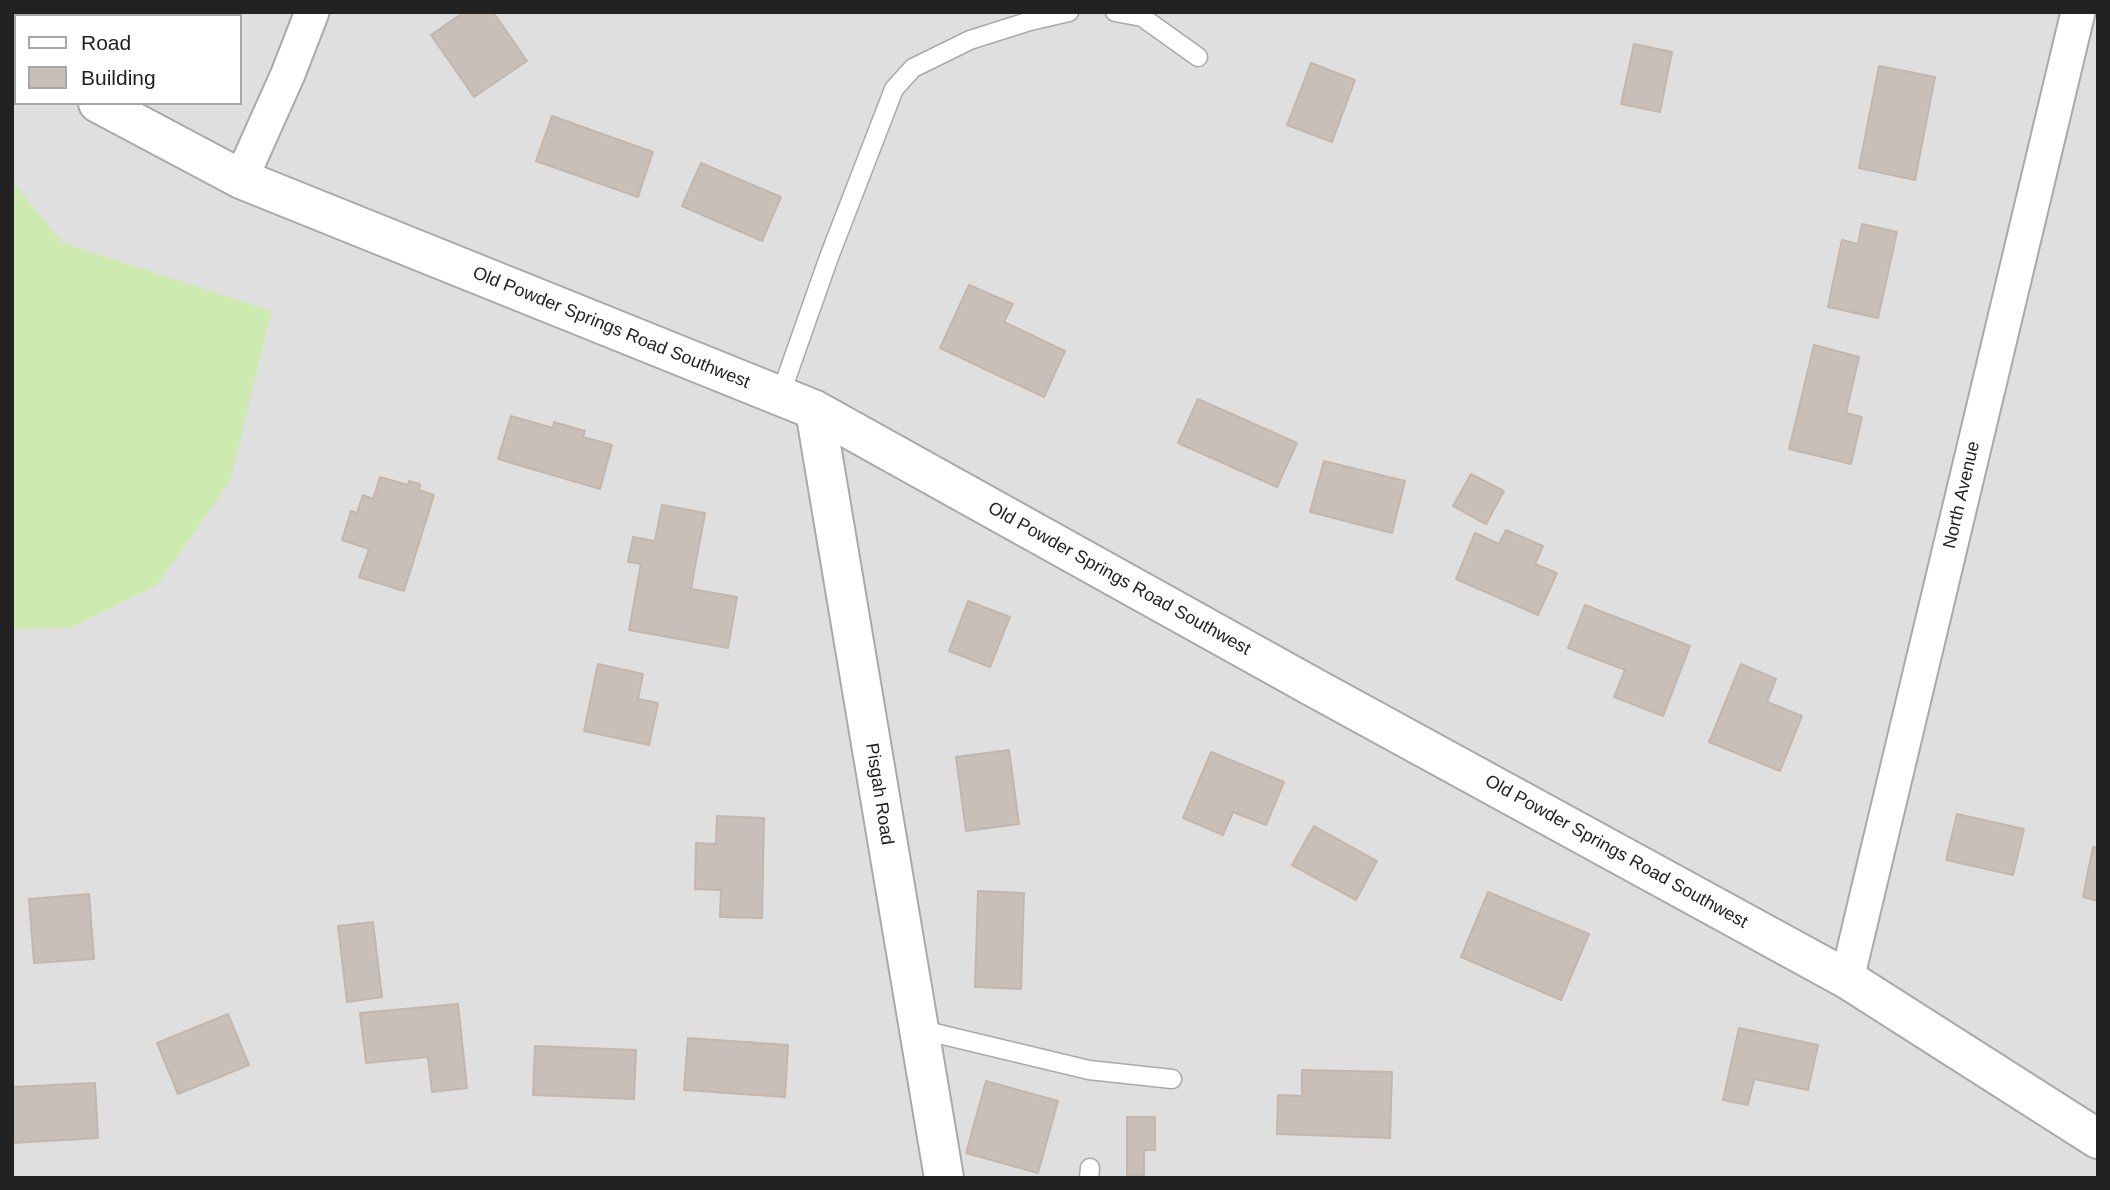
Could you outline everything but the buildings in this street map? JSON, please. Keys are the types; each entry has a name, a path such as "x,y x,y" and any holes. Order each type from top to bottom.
{"street":[{"path":"242,179 312,12"},
{"name":"North Avenue","path":"1847,979 2078,12"},
{"name":"Old Powder Springs Road Southwest","path":"101,105 242,179 815,411 1847,979 2098,1139"},
{"name":"Pisgah Road","path":"815,411 944,1178"}],"lane":[{"path":"780,396 829,257 894,89 913,68 970,40 1069,12"},
{"path":"1115,12 1142,17 1198,57"},
{"path":"919,1029 1089,1070 1172,1079"}],"shaded area":[{"path":"12,12 2098,12 2098,1178 12,1178"}],"green space":[{"path":"12,181 63,243 272,311 230,482 157,585 71,628 12,629"}]}
